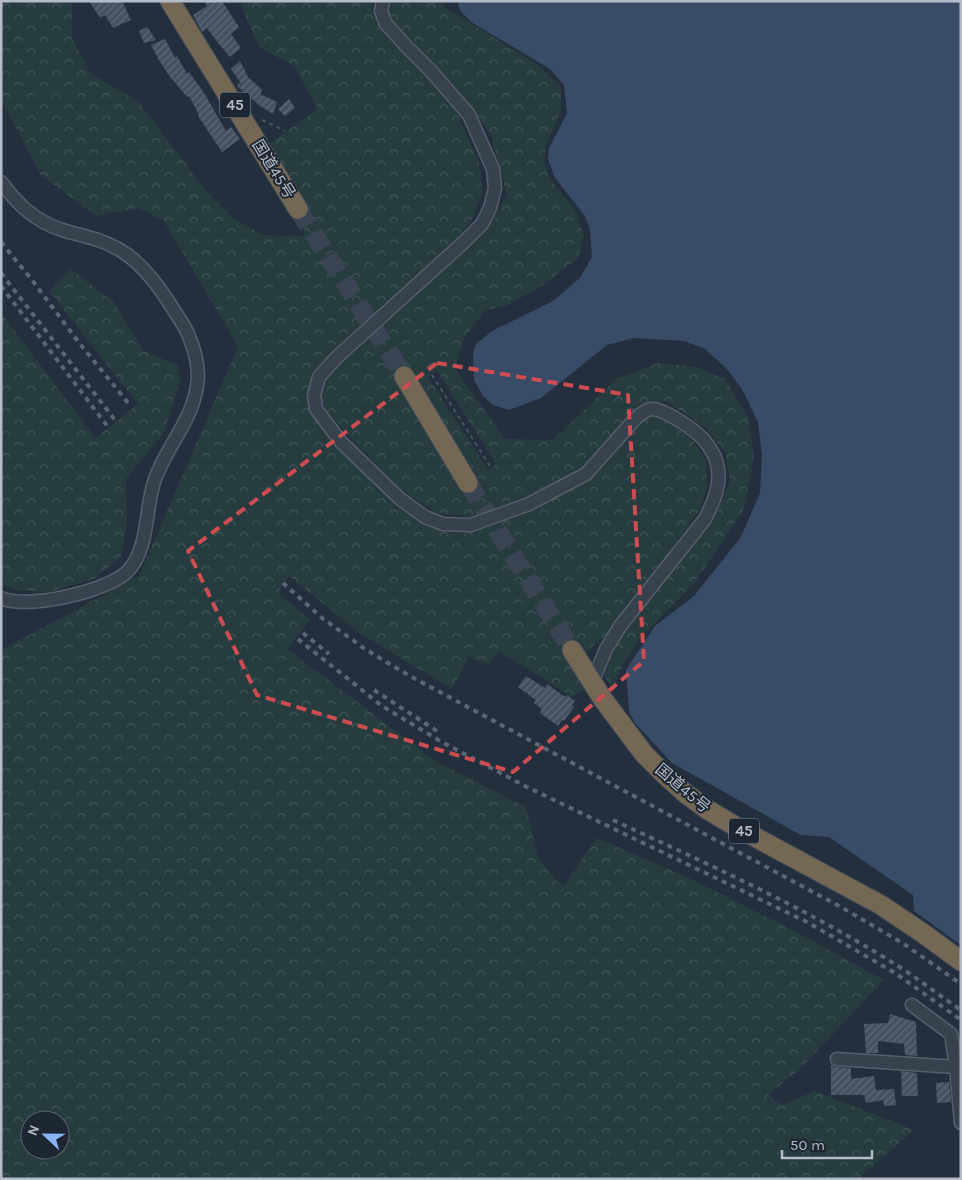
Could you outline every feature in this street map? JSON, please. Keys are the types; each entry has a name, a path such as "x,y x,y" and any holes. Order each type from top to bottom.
{"highway":[{"name":"国道45号","path":"170,1 298,209"},
{"path":"404,376 468,483"},
{"name":"国道45号","path":"572,650 602,698 644,754 693,799 740,829 881,905 961,961"}],"street":[{"path":"384,1 381,11 386,24 470,115 493,169 495,188 490,208 482,224 342,352 320,377 314,395 316,409 341,442 399,498 425,517 443,524 471,525 529,504 586,474 635,419 652,409 678,419 703,439 716,459 719,481 715,500 705,520 621,625 606,649 592,683"},
{"path":"1,182 22,207 34,217 61,230 104,242 120,250 147,273 167,299 188,333 195,352 198,369 194,402 154,480 140,550 128,571 111,583 64,597 28,602 15,602 1,598"},
{"path":"912,1005 951,1034 961,1123"},
{"path":"837,1059 956,1067"}],"path":[{"path":"432,375 490,466"}],"highlighted area":[{"path":"437,363 628,395 644,661 513,772 257,695 188,551"}],"green space":[{"path":"1,1 72,1 72,39 91,74 138,101 207,192 233,218 262,235 303,236 308,208 270,143 318,109 294,66 259,47 239,1 374,1 372,10 383,34 425,75 459,117 480,165 482,193 474,216 464,231 447,249 381,308 315,374 308,392 308,407 338,446 377,489 393,504 441,532 467,533 532,510 590,477 635,425 650,417 662,417 693,441 706,461 707,490 698,512 607,634 585,653 578,642 563,653 586,688 572,697 499,651 489,664 469,657 452,689 358,632 289,576 278,592 310,620 287,649 437,762 526,807 538,857 563,888 596,838 689,878 790,929 884,980 799,1070 768,1095 782,1105 815,1091 914,1130 858,1179 1,1179 1,650 139,576 238,347 164,221 139,208 96,216 41,175 1,100"},
{"path":"390,1 441,1 446,8 535,63 561,87 561,112 546,144 544,163 549,178 576,212 584,236 578,258 543,285 508,305 485,310 464,338 455,369 505,439 553,440 616,379 658,363 697,367 725,379 749,419 754,458 744,509 694,584 642,636 622,666 614,691 604,676 611,657 631,619 715,517 730,481 725,452 706,428 666,401 642,404 583,468 523,498 472,517 437,513 402,490 355,443 326,410 319,396 323,378 480,236 507,195 491,135 455,86 413,47 395,26 389,9","holes":["410,371 479,479 465,489","437,371 496,464 488,470 428,377"]},
{"path":"70,269 113,301 143,350 177,365 180,382 163,434 126,479 127,522 121,557 94,579 48,592 15,590 1,584 1,313 95,439 138,404 49,291"}],"water":[{"path":"457,1 961,1 961,945 914,911 913,895 829,837 801,835 672,763 635,723 629,711 626,670 655,626 694,596 741,537 760,493 762,455 758,422 742,389 726,368 705,349 685,341 634,338 607,345 541,398 509,410 493,405 483,396 474,380 473,353 476,344 492,331 553,301 580,278 592,257 590,230 585,216 555,178 548,159 549,148 567,113 564,85 550,69 471,22 460,10"}],"building":[{"path":"89,1 122,1 131,20 113,28 105,15 100,18"},
{"path":"204,1 222,1 239,27 231,34 241,48 230,57 207,28 202,32 193,15 207,6"},
{"path":"147,27 156,40 144,43 139,31"},
{"path":"165,39 175,58 177,56 187,74 189,72 204,93 226,131 231,127 240,139 222,152 198,116 189,96 187,97 172,80 151,45"},
{"path":"240,61 248,77 262,90 260,94 277,102 273,114 260,106 237,86 239,83 242,85 231,69"},
{"path":"289,99 295,108 285,116 278,109"},
{"path":"526,676 545,688 547,684 565,697 567,695 575,701 572,705 574,707 558,726 540,713 542,709 534,703 536,700 518,687"},
{"path":"890,1014 916,1022 917,1056 905,1055 904,1044 878,1041 878,1053 866,1053 864,1024 888,1023"},
{"path":"831,1065 851,1068 851,1079 874,1076 876,1090 894,1089 896,1105 884,1106 883,1100 866,1103 864,1095 831,1095"},
{"path":"901,1071 917,1073 918,1096 902,1096"},
{"path":"949,1082 951,1102 937,1103 936,1083"}],"tunnel":[{"path":"298,209 404,376"},
{"path":"468,483 572,650"}],"railway":[{"path":"1,242 129,404"},
{"path":"1,273 115,420"},
{"path":"1,286 108,427"},
{"path":"283,583 322,618 365,649 408,675 841,907 904,944 961,984"},
{"path":"303,633 329,654"},
{"path":"298,639 382,706 440,741 525,786 807,922 895,973 961,1020"},
{"path":"374,690 437,731"},
{"path":"613,820 829,925 898,966 961,1010"}]}
